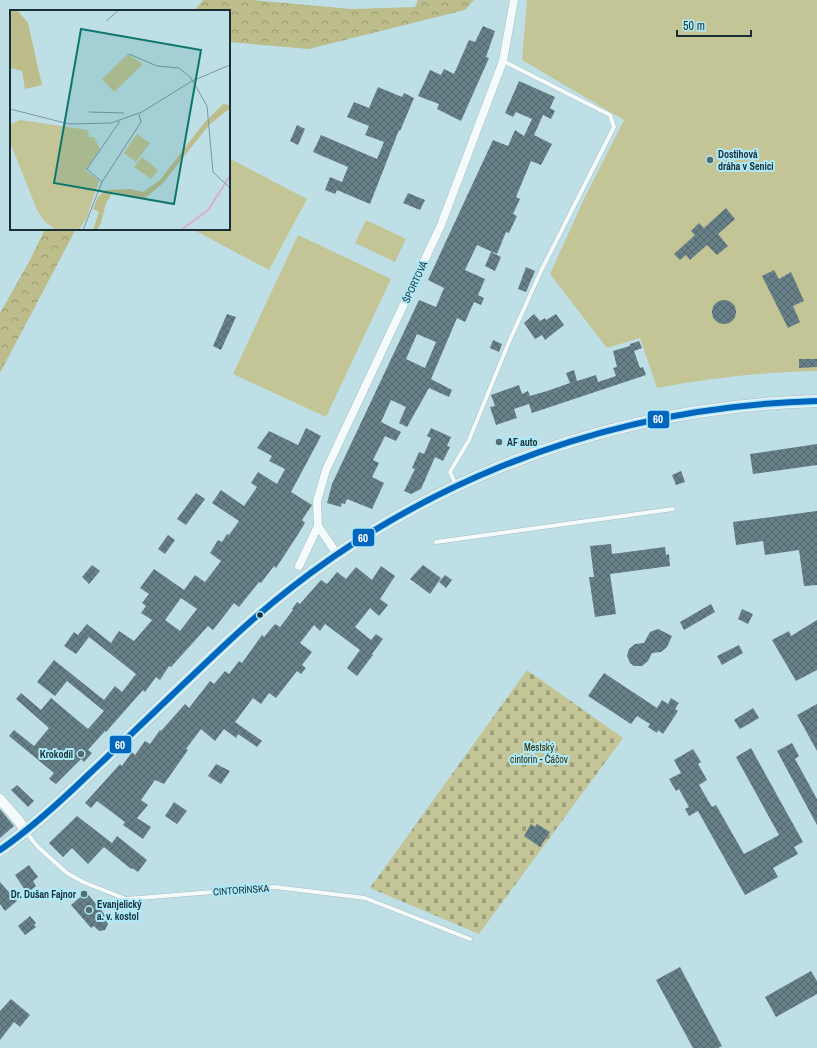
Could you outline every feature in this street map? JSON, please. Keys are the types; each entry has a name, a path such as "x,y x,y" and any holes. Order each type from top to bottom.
{"main road":[{"path":"0,850 26,832 250,622 287,591 337,554 456,485 498,467 555,446 649,420 710,409 771,403 817,401"}],"street":[{"name":"ŠPORTOVÁ","path":"318,526 317,501 326,470 441,225 503,61 514,0"},
{"path":"318,526 337,554"},
{"path":"299,566 318,526"},
{"path":"0,799 19,821 26,832"}],"lane":[{"path":"456,485 450,472 469,440 509,342 541,271 614,127 610,115 503,61"},
{"path":"436,542 673,509"},
{"name":"CINTORÍNSKA","path":"26,832 38,846 67,873 83,882 126,899 275,887 365,898 470,939"}],"green space":[{"path":"203,0 252,0 352,9 415,7 418,0 474,0 465,10 309,49 230,42 230,10 195,10"},
{"name":"Dostihová dráha v Senici","path":"527,0 817,0 817,371 737,376 657,388 640,338 607,348 550,274 584,199 624,120 522,60"},
{"path":"230,159 307,199 269,270 194,230 230,230"},
{"path":"366,220 406,239 395,262 355,243"},
{"path":"45,230 75,230 0,373 0,313 30,260"},
{"path":"298,235 391,279 326,417 233,374"},
{"name":"Mestský cintorín - Čáčov","path":"527,670 623,738 479,934 370,888"}],"building":[{"path":"483,26 495,31 486,57 489,58 461,121 437,109 439,104 418,96 430,70 441,75 444,69 454,74 469,40 475,42"},
{"path":"519,81 555,97 550,108 555,111 551,119 543,115 534,135 552,144 541,165 531,161 516,197 520,199 513,214 517,216 509,233 506,232 497,254 477,245 465,270 485,279 478,295 484,298 481,305 474,302 465,322 457,318 431,379 452,390 449,397 429,388 407,427 399,423 406,407 391,400 381,422 401,432 396,441 385,436 373,460 379,463 372,477 384,483 372,509 347,499 345,504 342,503 341,507 327,503 332,484 419,300 436,307 444,288 428,280 493,140 508,146 515,130 524,136 532,119 516,112 513,117 505,113","holes":["417,334 436,342 425,368 406,359"]},
{"path":"378,87 402,97 404,93 414,98 400,131 399,130 370,204 337,190 335,194 325,190 330,177 342,182 348,167 313,152 321,135 377,159 384,142 365,135 369,126 347,117 354,102 369,108"},
{"path":"297,125 305,129 298,145 290,141"},
{"path":"408,193 425,200 420,210 403,203"},
{"path":"726,208 735,219 718,234 728,246 717,255 707,245 690,260 686,255 680,260 674,254 695,235 691,231 699,223 704,228"},
{"path":"491,252 501,257 495,271 485,266"},
{"path":"526,267 535,271 526,292 518,289"},
{"path":"774,270 779,279 791,272 804,301 793,306 800,322 788,328 762,276"},
{"path":"724,300 733,303 736,312 733,321 724,324 715,321 712,312 715,303"},
{"path":"227,314 236,317 221,350 213,346"},
{"path":"534,314 540,321 545,318 546,320 556,314 564,325 545,340 542,335 535,339 524,323"},
{"path":"493,340 502,344 499,352 490,348"},
{"path":"639,341 642,348 634,351 640,368 643,367 646,375 532,413 529,404 514,409 517,418 496,425 490,407 495,406 491,395 519,385 522,394 528,391 530,396 547,391 570,383 566,373 574,370 577,381 596,375 598,382 616,376 613,368 617,367 613,351 630,346 630,344"},
{"path":"799,359 817,359 817,367 799,368"},
{"path":"306,428 321,436 291,492 312,505 302,520 305,523 276,568 274,566 239,607 234,603 213,630 208,626 171,667 169,666 160,680 156,677 145,692 143,690 88,750 92,753 84,762 81,759 56,784 49,779 54,773 9,736 14,730 34,746 49,728 16,699 21,693 41,710 51,698 88,729 104,711 67,681 55,696 37,682 54,660 104,700 115,686 122,692 136,674 89,637 76,654 64,646 74,632 78,635 87,624 111,643 119,631 134,641 152,620 141,613 146,606 142,603 149,594 140,588 154,569 184,590 195,575 205,582 221,561 210,553 218,540 222,542 239,521 212,503 221,490 244,506 257,487 251,483 258,472 277,484 285,469 269,461 272,456 257,448 269,431 298,445","holes":["181,598 197,609 180,631 165,620"]},
{"path":"431,428 451,437 447,446 450,447 443,461 435,457 421,489 411,494 404,491 415,469 412,468 419,452 424,454 431,438 427,436"},
{"path":"817,444 817,465 753,474 750,454"},
{"path":"681,471 685,482 676,485 672,475"},
{"path":"196,493 205,499 186,525 177,519"},
{"path":"817,511 817,585 804,586 799,550 765,555 763,541 736,545 733,522"},
{"path":"168,535 175,540 165,554 158,549"},
{"path":"611,544 612,554 665,547 666,555 669,554 670,566 610,574 616,614 595,617 589,577 594,577 590,546"},
{"path":"92,565 100,571 89,584 82,577"},
{"path":"423,565 441,578 430,594 410,579"},
{"path":"381,566 395,576 380,599 388,605 379,616 370,608 355,627 371,640 376,634 383,639 357,676 347,668 360,650 325,624 320,631 314,625 300,643 312,652 302,665 306,668 301,674 297,671 276,698 269,693 261,704 253,698 235,722 262,741 257,747 238,734 236,738 224,729 215,741 201,729 186,749 188,750 164,784 155,780 141,800 148,805 137,818 151,827 143,839 123,825 125,822 97,801 91,808 85,803 120,764 122,766 132,752 135,755 145,741 150,744 160,730 161,731 185,704 189,708 210,681 214,684 225,671 229,674 239,661 242,663 262,635 264,637 275,624 280,627 297,602 300,604 321,580 327,584 337,572 346,579 356,567 372,580"},
{"path":"445,575 452,580 446,588 439,582"},
{"path":"711,604 715,612 684,630 680,622"},
{"path":"742,609 753,614 748,624 738,619"},
{"path":"817,620 817,670 796,681 772,640 789,631 791,636"},
{"path":"658,629 672,636 667,647 661,652 652,653 648,661 642,666 634,666 630,663 627,656 629,649 635,644 644,643 650,632"},
{"path":"739,645 743,653 722,665 717,656"},
{"path":"604,673 657,708 662,700 668,704 671,698 679,703 675,709 678,711 663,734 658,730 657,733 648,727 650,724 637,716 631,724 588,696"},
{"path":"817,704 817,751 797,715"},
{"path":"753,708 759,718 740,729 734,720"},
{"path":"792,743 799,756 795,759 817,799 817,825 777,751"},
{"path":"751,748 803,842 794,847 798,854 773,868 778,877 745,895 698,811 689,816 685,809 689,807 679,789 676,791 669,779 681,773 674,760 693,749 701,762 698,764 707,780 699,785 712,807 716,805 744,854 779,835 736,757"},
{"path":"216,764 230,771 221,784 208,776"},
{"path":"17,785 34,801 28,807 11,790"},
{"path":"174,802 187,811 177,824 165,816"},
{"path":"0,809 14,826 0,838"},
{"path":"77,816 112,843 117,836 147,860 138,872 132,868 131,869 104,847 88,864 72,848 63,857 49,843"},
{"path":"531,824 535,827 537,824 550,832 540,847 524,836"},
{"path":"29,865 38,877 33,881 36,886 27,893 15,875"},
{"path":"0,882 17,901 5,911 0,904"},
{"name":"Evanjelický a. v. kostol","path":"86,892 106,916 104,918 108,924 105,930 99,931 94,926 91,928 71,905"},
{"path":"30,916 36,923 34,925 36,927 25,935 18,926"},
{"path":"680,967 722,1046 718,1048 693,1048 656,980"},
{"path":"811,971 817,981 817,994 776,1017 765,997"},
{"path":"11,999 30,1015 20,1027 14,1022 0,1040 0,1011"}],"transit line":[{"name":"60","path":"0,850 35,824 228,642 291,588 357,541 427,501 500,467 576,440 655,420 735,407 817,401"}],"place":[{"name":"Dostihová dráha v Senici","path":"710,160"},
{"name":"AF auto","path":"499,442"},
{"name":"Krokodíl","path":"81,754"},
{"name":"Dr. Dušan Fajnor","path":"84,894"},
{"name":"Evanjelický a. v. kostol","path":"89,910"}]}
